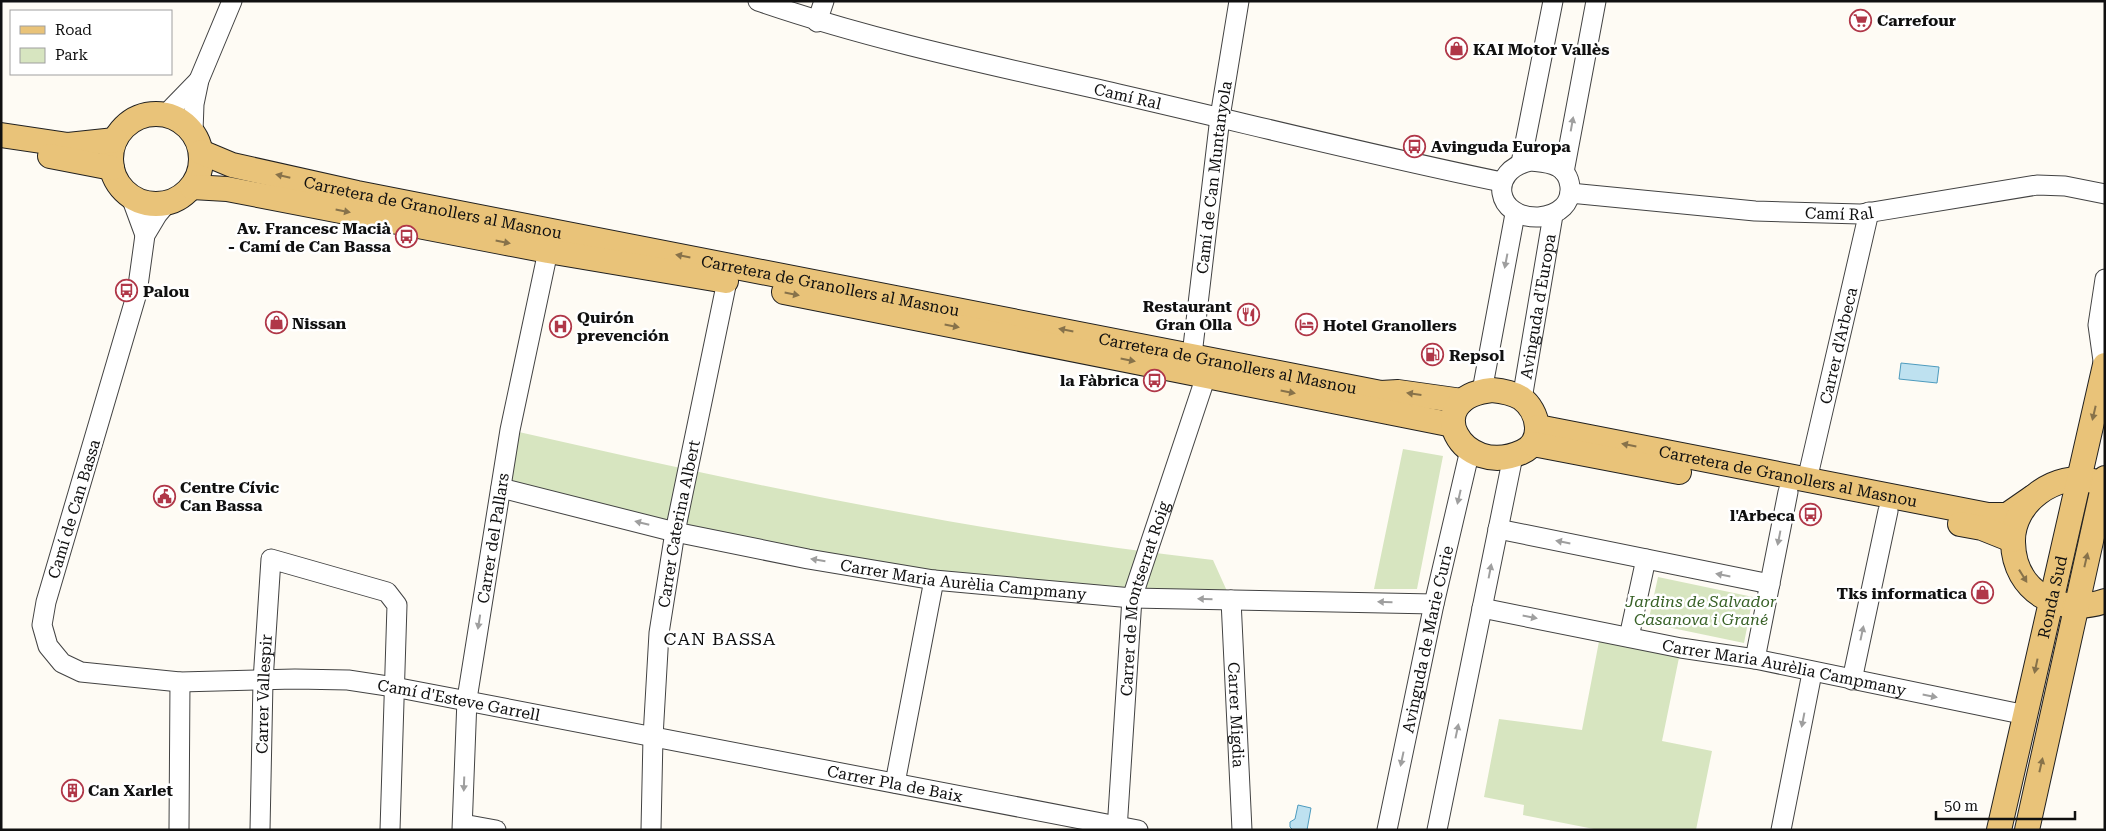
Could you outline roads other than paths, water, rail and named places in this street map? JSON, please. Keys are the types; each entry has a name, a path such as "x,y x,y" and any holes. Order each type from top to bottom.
{"main road":[{"path":"148,114 166,114 178,119 197,142 200,171 192,187 181,197 167,203 144,202 131,197 118,183 112,168 111,154 115,140 132,120 148,114"},
{"path":"1,136 68,145 115,140"},
{"name":"Carretera de Granollers al Masnou","path":"197,142 232,165 357,193 1381,393 1398,392 1472,396"},
{"path":"1,149 64,157 112,168"},
{"name":"Carretera de Granollers al Masnou","path":"192,187 227,189 548,251 727,281 1453,424"},
{"name":"Ronda Sud","path":"2000,830 2104,367"},
{"path":"1503,391 1522,399 1536,418 1528,442 1491,457 1470,450 1457,437 1453,416 1472,396 1503,391"},
{"name":"Carretera de Granollers al Masnou","path":"1528,442 1988,515 2007,515 2057,482 2079,478"},
{"path":"2079,478 2104,483"},
{"name":"Ronda Sud","path":"2027,830 2104,483"},
{"name":"Carretera de Granollers al Masnou","path":"1797,486 1888,511 1982,528 2012,540"},
{"path":"2033,497 2024,508 2017,522 2012,540 2017,565 2022,575 2033,590 2050,602 2076,608 2105,601"}],"street":[{"path":"197,142 194,104 199,80 232,1"},
{"name":"Camí Ral","path":"758,1 817,22 971,61 1368,154 1502,182"},
{"path":"817,22 824,1"},
{"name":"Camí de Can Muntanyola","path":"1192,356 1220,118 1239,1"},
{"path":"1522,163 1553,1"},
{"path":"1564,172 1596,1"},
{"path":"166,114 199,80"},
{"path":"1542,162 1558,167 1564,172 1569,181 1570,193 1566,204 1553,215 1527,217 1515,214 1505,201 1502,182 1507,174 1522,163 1542,162"},
{"name":"Camí Ral","path":"1570,193 1755,211 1869,212 2037,185 2065,186 2105,194"},
{"name":"Camí de Can Bassa","path":"131,197 145,235"},
{"name":"Camí de Can Bassa","path":"167,203 145,235 137,293 46,602 42,625 48,646 62,663 81,672 180,682 263,680"},
{"name":"Carrer d'Arbeca","path":"1755,659 1770,584 1869,212"},
{"path":"1472,396 1515,214"},
{"name":"Avinguda d'Europa","path":"1522,399 1553,215"},
{"name":"Carrer del Pallars","path":"463,827 467,699 510,430 548,251"},
{"path":"2104,367 2098,326 2105,279"},
{"name":"Carrer Caterina Albert","path":"651,830 652,738 659,633 675,532 727,281"},
{"name":"Carrer de Montserrat Roig","path":"1117,828 1132,598 1206,376"},
{"path":"1437,830 1498,529 1528,442"},
{"name":"Avinguda de Marie Curie","path":"1387,830 1434,604 1470,450"},
{"name":"Carrer Maria Aurèlia Campmany","path":"501,488 675,532 808,559 934,580 1132,598 1434,604"},
{"path":"1852,680 1888,511"},
{"path":"1498,529 1770,584"},
{"name":"Carrer Vallespir","path":"260,830 263,680 271,559 387,592 397,605 394,687"},
{"path":"1629,637 1646,559"},
{"path":"896,783 934,580"},
{"name":"Carrer Migdia","path":"1231,600 1242,830"},
{"name":"Carrer Maria Aurèlia Campmany","path":"1482,608 1629,637 1755,659 2026,715"},
{"path":"1781,830 1812,672"},
{"name":"Camí d'Esteve Garrell","path":"263,680 348,680 467,699 652,738"},
{"path":"179,830 180,682"},
{"path":"390,830 394,687"},
{"name":"Carrer Pla de Baix","path":"652,738 896,783 1117,828 1138,830"},
{"path":"463,827 496,830"}],"water":[{"path":"1901,363 1939,367 1937,383 1899,379"},
{"path":"1298,805 1311,808 1307,830 1293,830 1290,827 1290,822 1295,819"}],"place":[{"name":"Carrefour","path":"1861,20"},
{"name":"KAI Motor Vallès","path":"1457,49"},
{"name":"Avinguda Europa","path":"1415,146"},
{"name":"Av. Francesc Macià - Camí de Can Bassa","path":"407,237"},
{"name":"Palou","path":"127,291"},
{"name":"Restaurant Gran Olla","path":"1248,315"},
{"name":"Nissan","path":"276,323"},
{"name":"Hotel Granollers","path":"1307,325"},
{"name":"Quirón prevención","path":"561,326"},
{"name":"Repsol","path":"1433,355"},
{"name":"la Fàbrica","path":"1155,380"},
{"name":"Centre Cívic Can Bassa","path":"164,496"},
{"name":"l'Arbeca","path":"1811,515"},
{"name":"Tks informatica","path":"1983,593"},
{"name":"Can Xarlet","path":"72,790"}],"district":[{"name":"CAN BASSA","path":"720,638"}],"park label":[{"name":"Jardins de Salvador Casanova i Grané","path":"1701,610"}]}
